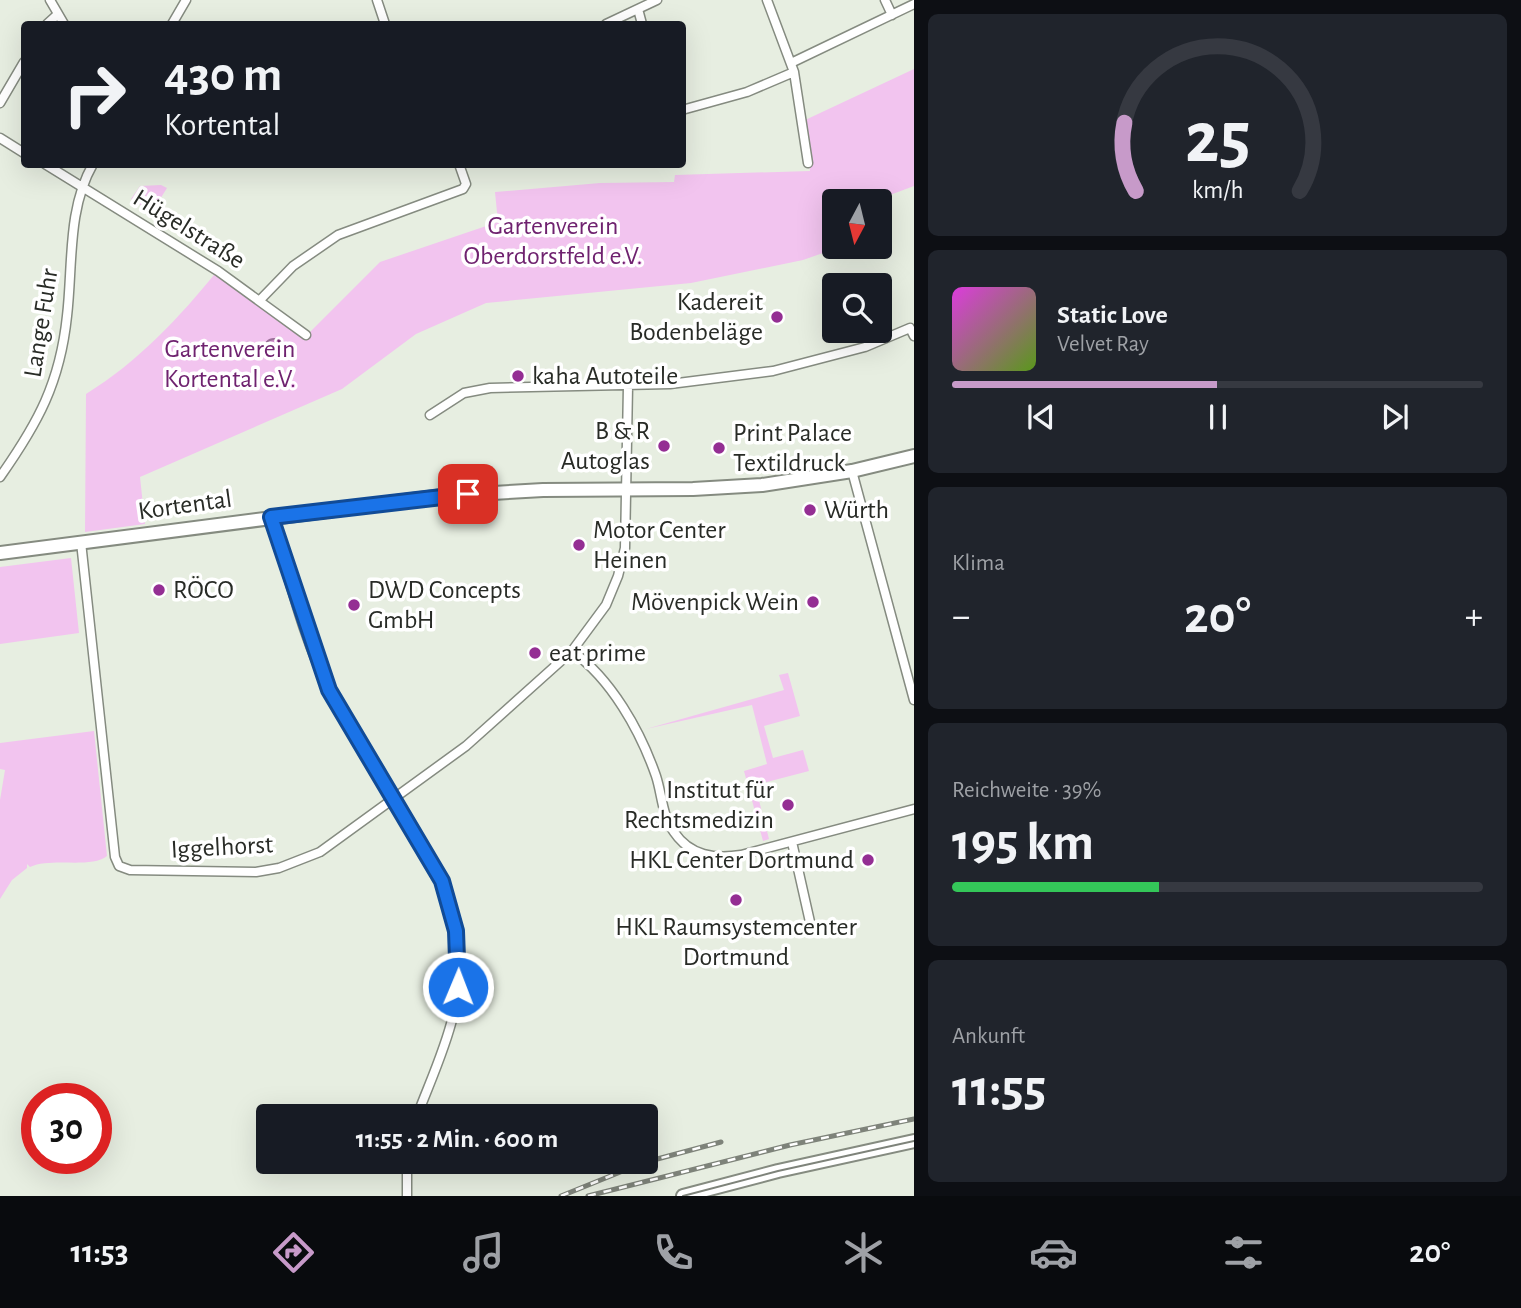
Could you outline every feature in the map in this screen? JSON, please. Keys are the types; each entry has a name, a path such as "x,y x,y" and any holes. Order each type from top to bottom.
{"street":[{"path":"50,0 62,21"},
{"path":"174,21 186,0"},
{"path":"377,0 384,21"},
{"path":"612,21 657,0"},
{"path":"767,0 794,72 808,163"},
{"path":"885,0 892,15"},
{"path":"791,63 914,4"},
{"path":"638,9 641,21"},
{"path":"50,21 58,14"},
{"path":"0,103 21,67"},
{"path":"686,109 747,92 794,72"},
{"path":"0,138 21,151"},
{"name":"Hügelstraße","path":"52,168 200,259 306,335"},
{"name":"Lange Fuhr","path":"0,477 37,420 54,384 67,317 81,186 91,168"},
{"path":"260,300 302,259 338,234 463,190 466,184 460,168"},
{"path":"430,415 464,393 490,388 628,386 709,380 773,371 865,347 910,328 914,336"},
{"name":"Iggelhorst","path":"81,542 98,715 115,857 119,866 130,870 229,873 279,868 320,852 466,746 572,651 595,624 618,576 625,548 628,386"},
{"name":"Kortental","path":"0,553 443,496 742,487 852,471 914,456"},
{"path":"852,471 914,700"},
{"path":"271,517 323,676 442,881 452,906 460,958 454,1015 421,1104"},
{"path":"572,651 601,678 626,714 656,776 668,822 674,834 688,847 703,855 721,858 914,809"},
{"path":"792,842 810,922"},
{"path":"683,1196 778,1171 914,1141"},
{"path":"407,1174 407,1196"}],"green space":[{"path":"914,69 914,186 892,194 892,189 822,189 822,253 803,260 691,283 486,303 416,334 342,389 140,477 145,524 85,532 86,394 123,368 157,338 218,270 307,335 380,262 498,222 495,192 600,183 674,182 675,175 810,171 803,121"},
{"path":"161,185 167,188 152,212 131,199 140,186"},
{"path":"71,558 79,633 0,644 0,567"},
{"path":"788,673 800,716 764,726 773,758 803,750 809,771 755,785 769,839 763,841 744,771 767,764 752,705 646,729 784,690 779,675"},
{"path":"94,731 107,856 91,862 49,863 30,867 27,864 27,868 12,880 0,899 0,800 5,770 0,769 0,743"}],"shaded area":[{"path":"270,339 278,339 284,349 278,359 270,359 264,353 264,345"}],"tram line":[{"path":"683,1196 778,1171 914,1141"}],"railway":[{"path":"588,1196 790,1145 914,1119"},
{"path":"658,1159 721,1142"},
{"path":"561,1196 615,1174"}],"place":[{"name":"Kadereit Bodenbeläge","path":"777,317"},
{"name":"kaha Autoteile","path":"518,376"},
{"name":"B & R Autoglas","path":"664,446"},
{"name":"Print Palace Textildruck","path":"719,448"},
{"name":"Würth","path":"810,510"},
{"name":"Motor Center Heinen","path":"579,545"},
{"name":"RÖCO","path":"159,590"},
{"name":"Mövenpick Wein","path":"813,602"},
{"name":"DWD Concepts GmbH","path":"354,605"},
{"name":"eat prime","path":"535,653"},
{"name":"Institut für Rechtsmedizin","path":"788,805"},
{"name":"HKL Center Dortmund","path":"868,860"},
{"name":"HKL Raumsystemcenter Dortmund","path":"736,900"}],"route":[{"path":"458,987 460,958 452,906 426,851 329,690 297,603 271,517 385,501 468,494"}],"park label":[{"name":"Gartenverein Oberdorstfeld e.V.","path":"553,241"},
{"name":"Gartenverein Kortental e.V.","path":"230,364"}]}
